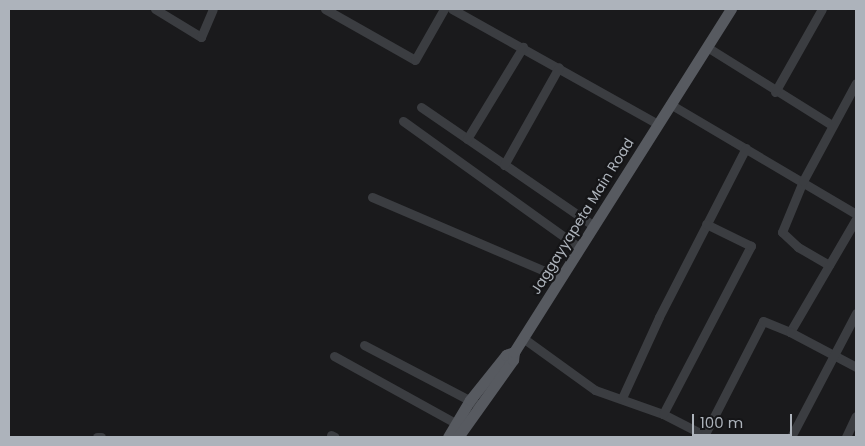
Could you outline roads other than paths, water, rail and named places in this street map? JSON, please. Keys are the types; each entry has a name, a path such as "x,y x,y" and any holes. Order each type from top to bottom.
{"main road":[{"name":"Jaggayyapeta Main Road","path":"448,437 459,430 506,355 514,352 731,9"}],"street":[{"path":"156,9 201,37 213,9"},
{"path":"325,9 338,12 415,60 444,9"},
{"path":"452,9 559,67 658,124"},
{"path":"775,92 822,9"},
{"path":"467,139 522,47"},
{"path":"707,47 775,92 832,125"},
{"path":"504,165 559,67"},
{"path":"830,265 798,247 782,232 803,181 856,83"},
{"path":"670,104 856,214"},
{"path":"421,107 594,226"},
{"path":"403,121 580,248"},
{"path":"622,398 706,224 746,148"},
{"path":"372,197 561,278"},
{"path":"790,332 856,219"},
{"path":"663,414 750,246 706,224"},
{"path":"791,437 856,313"},
{"path":"523,338 595,390 663,414 706,437 761,323 768,322 790,332 856,367"},
{"path":"364,346 475,403"},
{"path":"334,356 459,430"},
{"path":"846,437 856,416"}]}
